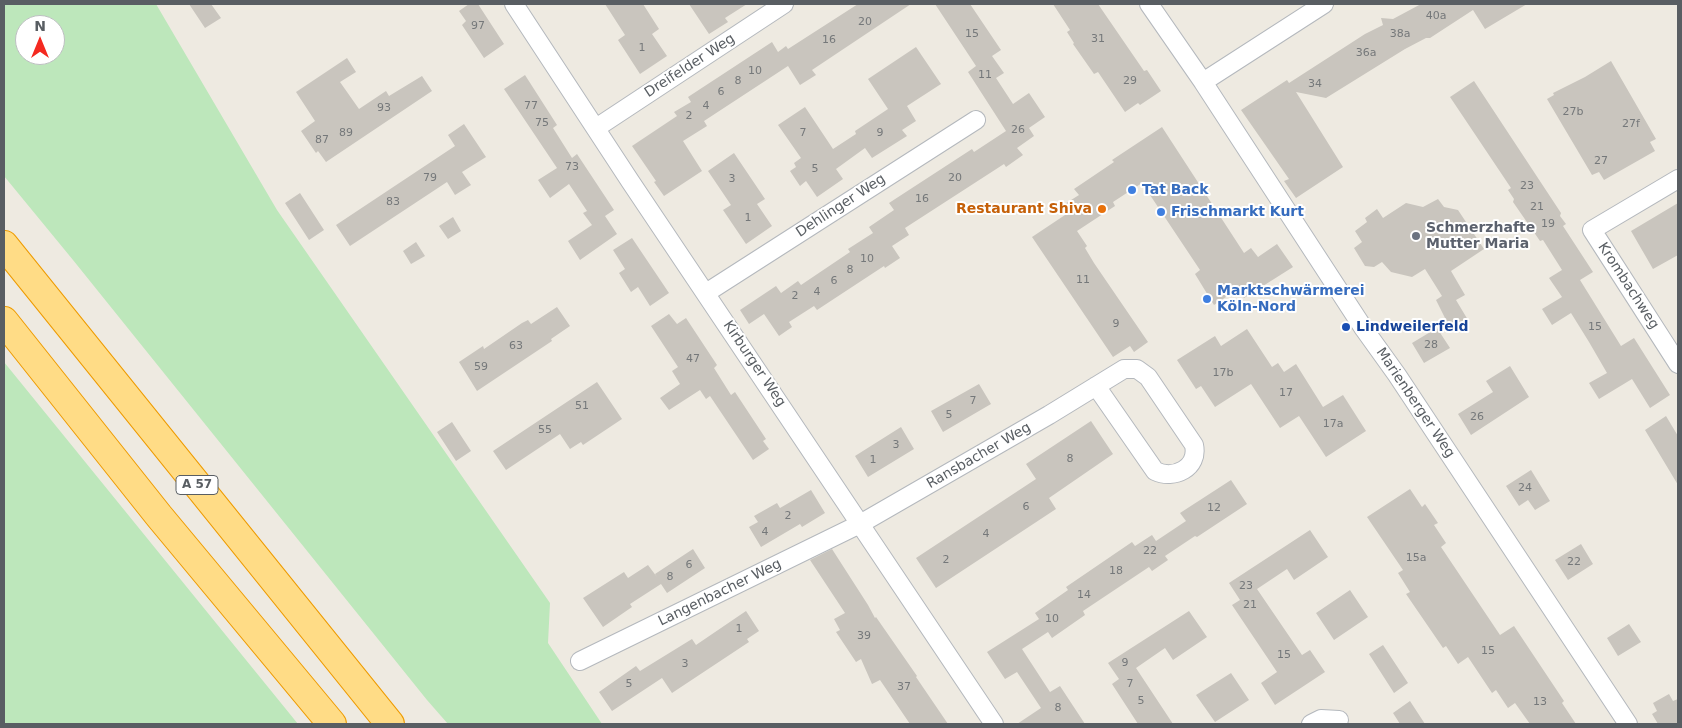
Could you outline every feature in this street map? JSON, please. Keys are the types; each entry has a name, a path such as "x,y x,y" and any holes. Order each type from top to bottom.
{"highway":[{"name":"A 57","path":"4,245 390,724"},
{"path":"4,321 159,516 332,724"}],"street":[{"name":"Kirburger Weg","path":"514,4 994,724"},
{"name":"Dreifelder Weg","path":"596,128 784,4"},
{"name":"Marienberger Weg","path":"1149,4 1203,82 1364,329 1397,375 1628,724"},
{"path":"1203,82 1324,4"},
{"name":"Dehlinger Weg","path":"706,293 976,120"},
{"name":"Krombachweg","path":"1678,179 1592,230 1673,346 1678,364"},
{"name":"Ransbacher Weg","path":"860,524 1049,415 1096,386 1124,369 1131,368 1142,372 1148,377 1194,445 1196,452 1188,467 1178,474 1170,475 1155,471 1096,386"},
{"name":"Langenbacher Weg","path":"580,661 860,524"},
{"path":"1312,724 1321,720 1339,720"}],"green space":[{"path":"4,4 156,4 277,210 550,603 548,643 602,724 448,724 4,176"},
{"path":"4,362 298,724 4,724"}],"building":[{"path":"189,4 211,4 221,18 205,28"},
{"path":"469,4 478,4 504,44 484,58 462,25 466,21 459,11"},
{"path":"605,4 643,4 659,29 652,34 667,56 640,74 618,40 625,35"},
{"path":"689,4 747,4 725,18 728,22 709,34"},
{"path":"858,4 911,4 812,70 816,75 800,85 788,66 704,121 707,126 683,141 702,171 664,196 632,146 677,116 674,112 691,102 688,97 772,42 778,52 786,46 788,49"},
{"path":"935,4 970,4 1001,50 992,56 1004,73 996,78 1013,104 1029,93 1045,117 1029,128 1034,136 1017,148 1023,155 1006,167 1004,164 905,228 909,235 892,246 900,258 885,268 884,266 817,310 814,306 789,322 792,327 779,336 764,314 749,324 740,310 776,286 781,293 798,281 801,285 850,252 848,249 873,233 869,227 894,210 889,203 972,149 974,152 1006,131 968,72 976,66"},
{"path":"1053,4 1098,4 1144,71 1147,70 1161,91 1140,105 1138,103 1125,112 1098,72 1094,74 1073,44 1067,32 1070,30"},
{"path":"1421,4 1527,4 1485,29 1473,10 1430,38 1426,38 1405,49 1326,98 1296,92 1343,167 1296,198 1284,181 1289,179 1241,110 1287,80 1289,83 1365,34 1383,25 1381,18 1393,19"},
{"path":"916,47 941,84 907,106 916,121 902,130 907,136 872,158 865,148 836,169 843,179 817,197 806,181 800,186 790,171 796,167 794,163 801,158 778,125 805,107 833,149 856,134 855,131 888,109 868,79"},
{"path":"347,58 356,72 340,82 359,109 386,91 389,96 422,76 432,91 326,162 318,151 316,153 301,131 315,121 296,92"},
{"path":"1611,61 1656,139 1650,142 1655,151 1604,180 1599,172 1592,175 1547,99 1554,95 1553,93"},
{"path":"525,75 557,125 553,128 572,158 577,154 614,210 605,216 617,234 580,260 568,241 592,225 583,213 587,211 569,184 550,198 538,180 557,168 504,89"},
{"path":"1474,81 1561,213 1560,216 1566,224 1563,226 1593,272 1580,280 1621,346 1634,338 1670,395 1650,408 1632,379 1599,399 1589,383 1607,373 1571,313 1552,325 1542,309 1562,297 1549,278 1562,270 1543,240 1540,241 1513,202 1514,199 1508,190 1511,188 1450,97"},
{"path":"464,124 486,157 462,172 471,185 455,195 447,182 350,246 336,225 455,146 448,135"},
{"path":"1162,127 1244,253 1251,248 1258,257 1277,244 1293,267 1244,298 1238,289 1214,305 1195,274 1200,270 1142,183 1113,202 1115,206 1077,231 1087,246 1085,248 1094,263 1148,342 1134,352 1130,346 1113,357 1032,237 1065,215 1060,207 1079,195 1074,189 1114,162 1112,160"},
{"path":"734,153 765,199 757,204 772,226 746,244 723,210 731,205 708,171"},
{"path":"300,193 324,230 309,240 285,203"},
{"name":"Schmerzhafte Mutter Maria","path":"1438,199 1444,207 1458,210 1484,249 1451,271 1465,295 1456,300 1468,320 1451,330 1436,300 1442,296 1425,269 1412,277 1391,272 1382,262 1374,267 1365,266 1354,248 1362,242 1355,231 1367,222 1365,218 1377,209 1383,218 1406,203 1423,207"},
{"path":"1678,203 1678,255 1653,269 1631,231"},
{"path":"453,217 461,231 448,239 439,226"},
{"path":"632,238 669,293 650,306 638,287 631,292 619,273 625,269 613,250"},
{"path":"416,242 425,256 411,264 403,251"},
{"path":"557,307 570,326 551,339 552,341 477,391 459,362 483,346 484,349 522,323 528,320 531,324"},
{"path":"669,314 677,324 686,318 717,365 714,368 731,395 735,392 766,439 763,441 769,449 753,460 710,396 706,399 700,390 669,410 660,398 680,384 672,371 678,367 651,326"},
{"path":"1437,328 1450,348 1424,363 1412,343"},
{"path":"1247,329 1272,367 1278,363 1284,372 1296,364 1323,407 1343,395 1366,431 1326,457 1299,416 1280,428 1251,384 1215,407 1201,386 1196,389 1177,360 1215,336 1221,346"},
{"path":"1510,366 1529,397 1471,435 1458,414 1493,392 1486,381"},
{"path":"597,382 622,419 583,445 581,442 570,449 560,434 506,470 493,451"},
{"path":"979,384 991,404 943,432 931,411"},
{"path":"1666,416 1678,436 1678,485 1645,430"},
{"path":"1091,421 1113,454 1049,498 1056,509 936,588 916,558 1036,479 1026,464"},
{"path":"452,422 471,451 456,461 437,432"},
{"path":"901,427 914,449 868,477 855,456"},
{"path":"1531,470 1550,501 1535,510 1528,500 1519,506 1506,486"},
{"path":"1231,480 1247,504 1165,556 1168,560 1152,571 1149,567 1083,611 1085,615 1052,638 1048,632 1022,649 1050,692 1060,686 1085,724 1017,724 1041,708 1017,672 1005,679 987,652 1039,619 1035,613 1068,590 1066,587 1132,542 1135,546 1152,535 1156,541 1186,521 1180,513"},
{"path":"1410,489 1422,507 1425,504 1438,523 1434,525 1446,543 1441,547 1500,635 1514,626 1564,701 1562,703 1576,724 1530,724 1515,703 1508,708 1496,690 1492,693 1468,657 1458,664 1446,646 1443,648 1406,594 1410,592 1398,573 1403,570 1367,517"},
{"path":"811,490 825,513 802,527 800,524 761,547 749,527 758,522 754,516 777,503 780,508"},
{"path":"1310,530 1328,557 1294,580 1287,569 1257,589 1302,655 1310,650 1325,672 1275,705 1261,683 1277,672 1232,605 1240,600 1229,583"},
{"path":"1581,544 1593,564 1568,580 1555,560"},
{"path":"693,549 705,568 667,593 661,584 630,604 632,607 603,627 583,598 624,572 628,578 648,565 657,577 655,574"},
{"path":"832,549 875,618 917,676 948,724 910,724 880,680 872,684 861,659 856,662 836,632 840,630 834,619 845,613 810,560"},
{"path":"1350,590 1368,617 1334,640 1316,613"},
{"path":"746,611 759,631 747,639 749,642 672,693 662,678 612,711 599,692 636,666 640,671 692,639 696,645"},
{"path":"1189,611 1207,637 1173,660 1165,648 1136,668 1173,724 1138,724 1112,684 1119,679 1108,663"},
{"path":"1629,624 1641,642 1618,656 1607,638"},
{"path":"1383,645 1408,683 1394,693 1369,654"},
{"path":"1231,673 1249,700 1215,722 1196,695"},
{"path":"1669,694 1673,701 1678,699 1678,724 1658,724 1652,714 1657,711 1653,703"},
{"path":"1410,701 1425,724 1400,724 1393,713"}],"place":[{"name":"Tat Back","path":"1132,190"},
{"name":"Restaurant Shiva","path":"1102,209"},
{"name":"Frischmarkt Kurt","path":"1161,212"},
{"name":"Schmerzhafte Mutter Maria","path":"1416,236"},
{"name":"Marktschwärmerei Köln-Nord","path":"1207,299"},
{"name":"Lindweilerfeld","path":"1346,327"}]}
